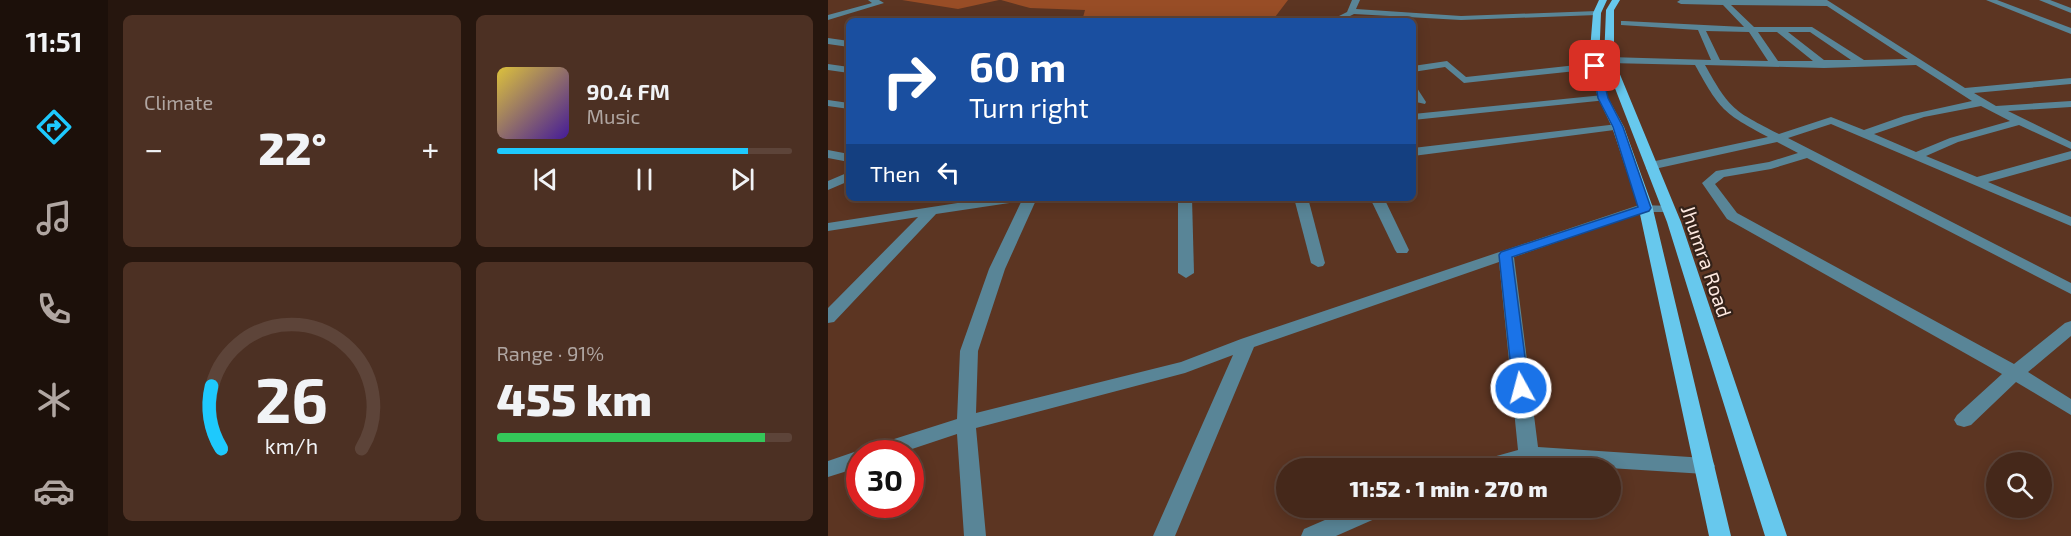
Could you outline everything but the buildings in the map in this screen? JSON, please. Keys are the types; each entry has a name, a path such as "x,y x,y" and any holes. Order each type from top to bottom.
{"main road":[{"name":"Jhumra Road","path":"1616,0 1611,10 1602,63 1603,98 1618,127 1644,208 1720,536"},
{"name":"Jhumra Road","path":"1600,6 1593,52 1602,63 1668,208 1776,536"}],"street":[{"path":"828,18 880,3 872,0"},
{"path":"1338,18 1351,11 1356,0"},
{"path":"1990,0 1998,0"},
{"path":"1990,0 2071,31"},
{"path":"2043,0 2071,11"},
{"path":"1681,2 1825,2 1992,109 2071,146"},
{"path":"1724,2 1752,30 1776,64"},
{"path":"1351,11 1376,16 1461,18 1600,6"},
{"path":"1624,23 1752,30 1812,30 1862,63"},
{"path":"1701,28 1717,63"},
{"path":"1780,30 1824,65"},
{"path":"828,40 846,43"},
{"path":"1418,69 1448,64 1464,80 1602,63 1824,65 1921,62"},
{"path":"1699,63 1725,110 1740,121 1761,129 1775,139 2071,289"},
{"path":"828,67 846,70"},
{"path":"1965,91 2071,81"},
{"path":"1416,94 1421,102"},
{"path":"1416,117 1603,98"},
{"path":"828,103 846,106"},
{"path":"1865,134 1919,113 1982,103"},
{"path":"1992,109 2071,104"},
{"path":"1650,166 1775,139 1831,120 2071,222"},
{"path":"1917,156 1954,140 2018,122"},
{"path":"1416,152 1618,127"},
{"path":"828,154 846,157"},
{"path":"1807,154 1771,165 1720,174 1708,183 1732,216 2015,373 2071,408"},
{"path":"1974,182 2071,155"},
{"path":"828,186 846,177"},
{"path":"828,227 995,201"},
{"path":"975,536 966,423 969,351 997,268 1028,201"},
{"path":"1185,201 1186,273"},
{"path":"1302,201 1318,263"},
{"path":"1378,201 1402,250"},
{"path":"915,440 966,423 1185,367 1247,343 1644,208 1668,208"},
{"path":"828,318 933,210"},
{"path":"1506,255 1529,455"},
{"path":"1964,420 2015,373 2071,327"},
{"path":"1164,536 1247,343"},
{"path":"1518,458 1529,455 1705,466"},
{"path":"828,469 846,463"},
{"path":"1312,536 1353,518"}],"shaded area":[{"path":"902,0 999,0 958,9"},
{"path":"1001,0 1288,0 1274,18 1083,18 1085,10 1030,8"}],"route":[{"path":"1521,388 1506,255 1644,208 1645,205 1618,127 1603,98 1595,66"}]}
